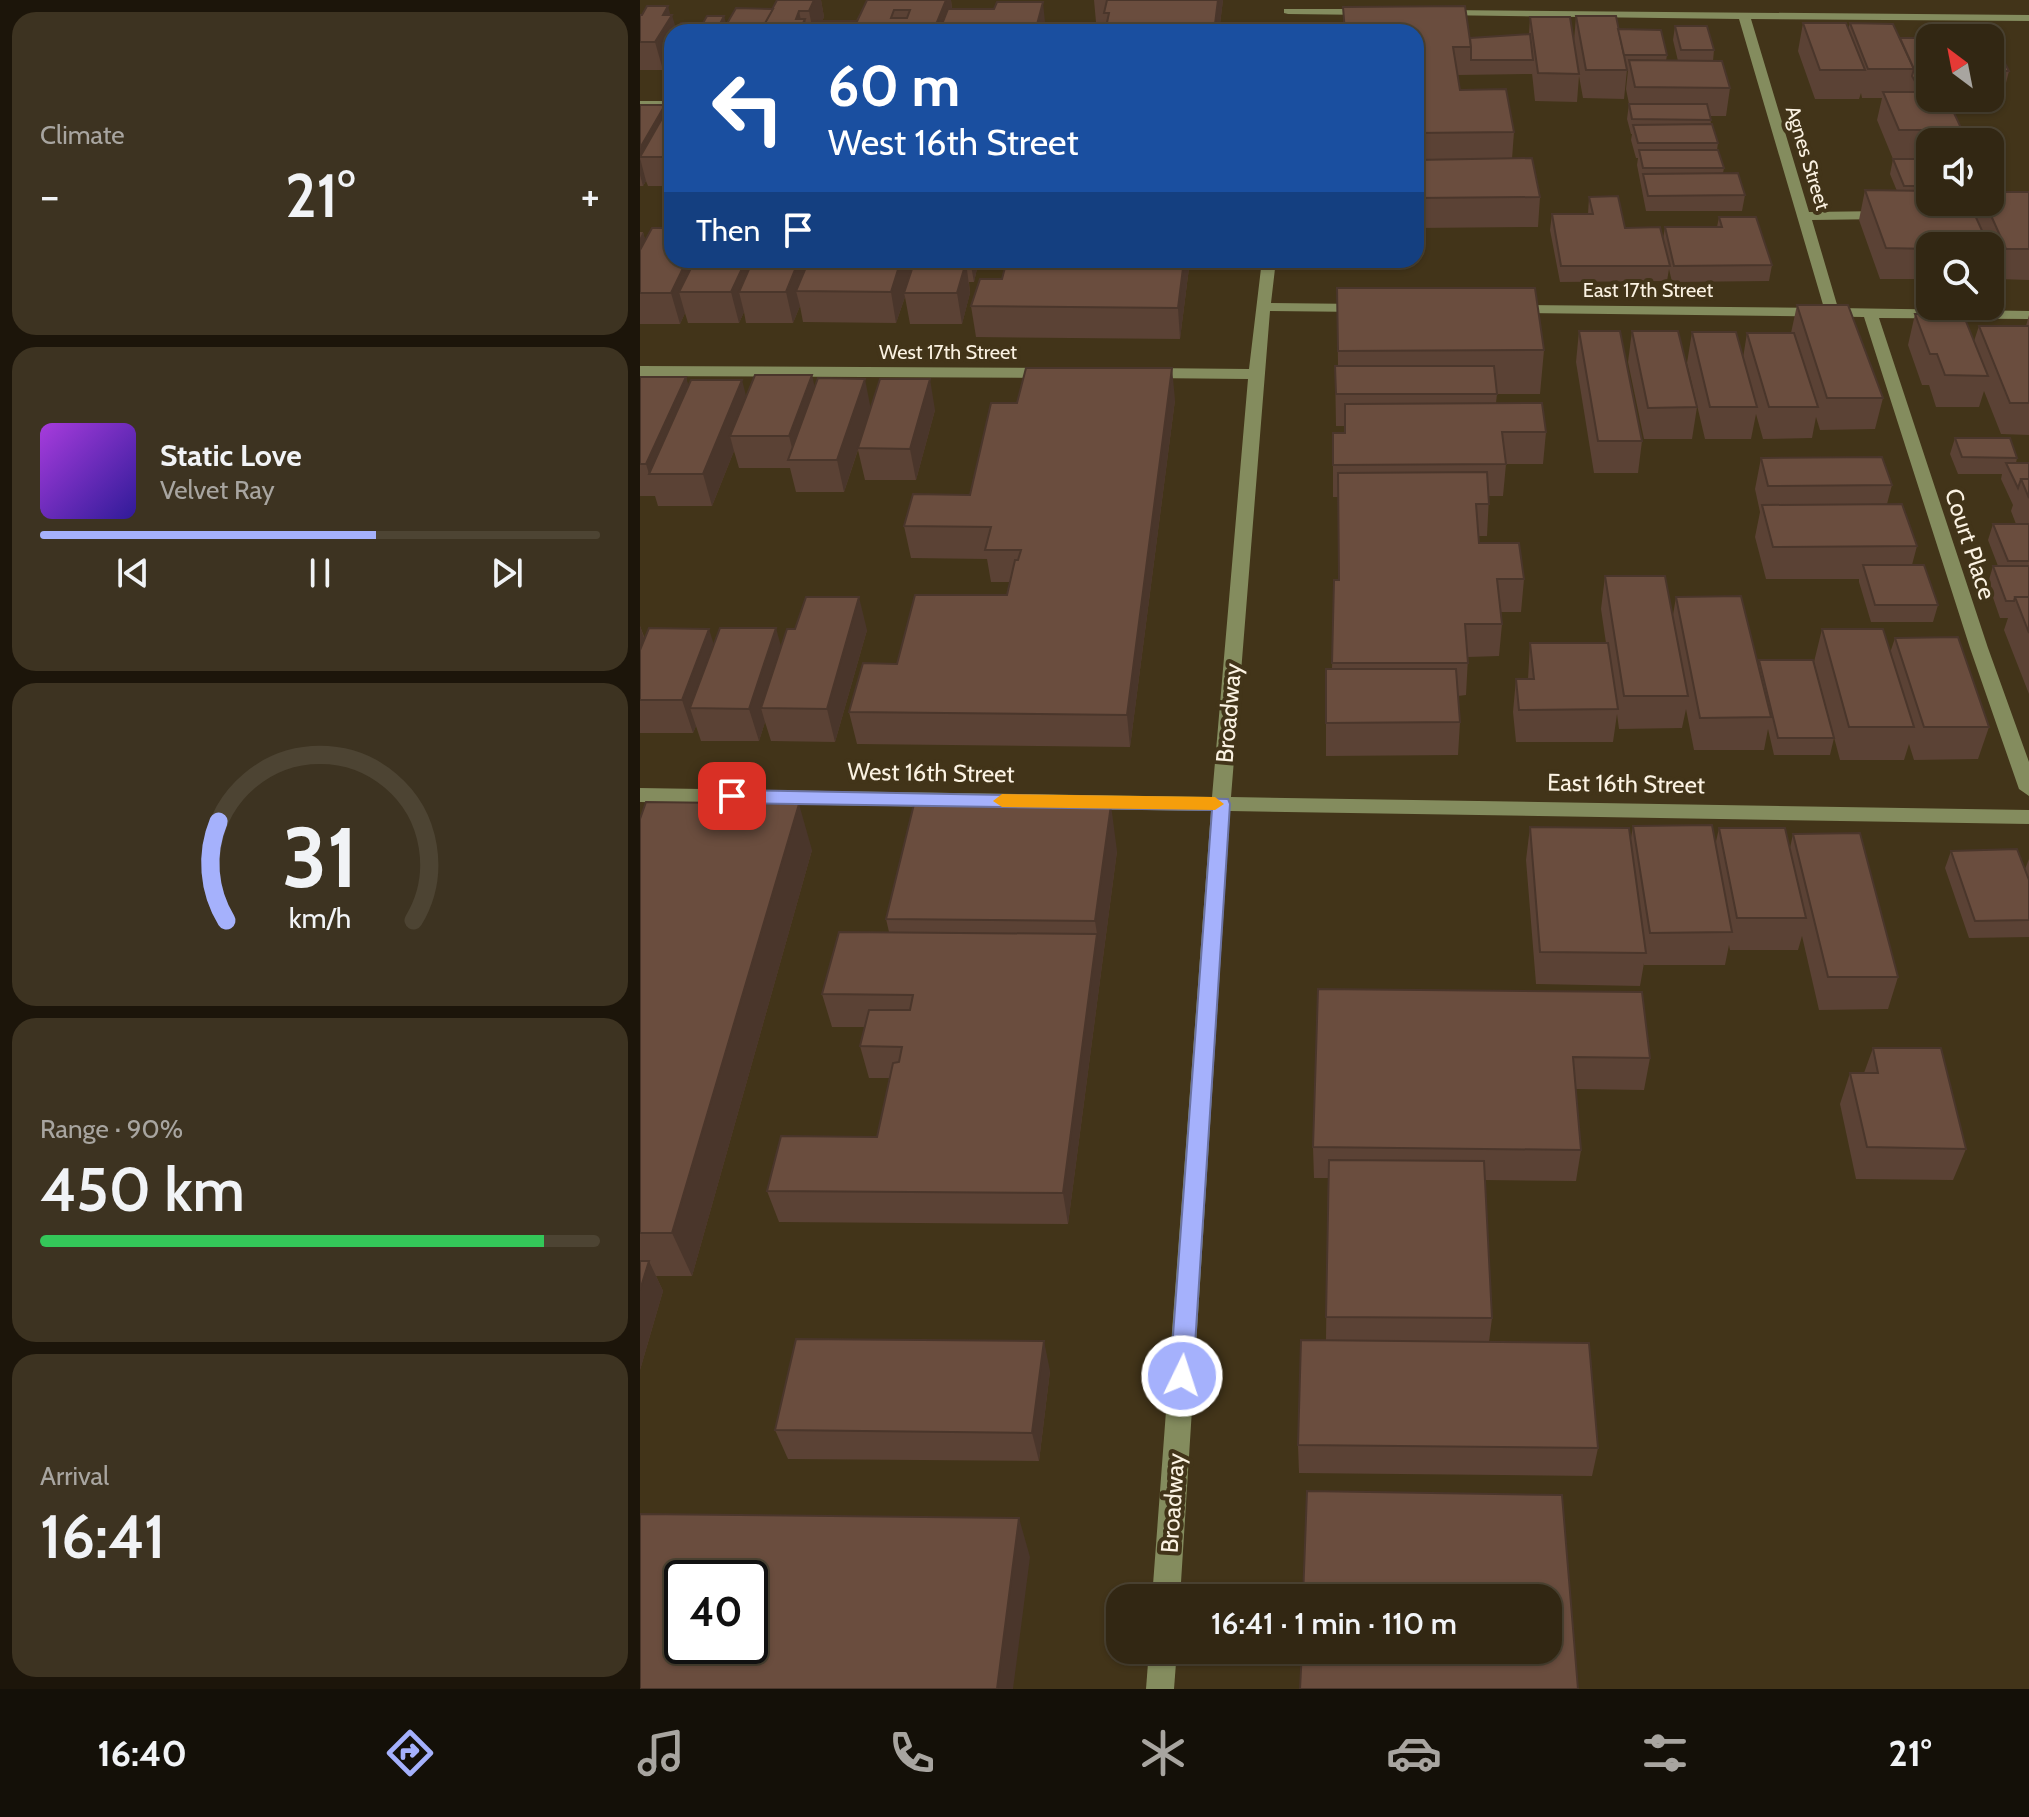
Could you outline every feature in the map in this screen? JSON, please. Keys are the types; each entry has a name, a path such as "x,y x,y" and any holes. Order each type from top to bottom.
{"street":[{"path":"2013,0 2026,18"},
{"path":"1288,11 1385,13"},
{"path":"1432,13 2026,18"},
{"name":"Agnes Street","path":"1744,16 1832,312"},
{"path":"640,105 664,105"},
{"path":"1804,216 1903,215"},
{"name":"Broadway","path":"1167,1584 1221,804 1256,374 1268,268"},
{"path":"1266,307 1374,308"},
{"name":"East 17th Street","path":"1501,309 2029,315"},
{"name":"Court Place","path":"1870,312 1979,648 2029,789"},
{"name":"West 17th Street","path":"640,371 1066,373"},
{"path":"1130,373 1256,374"},
{"name":"West 16th Street","path":"640,795 1221,804"},
{"name":"East 16th Street","path":"1221,804 2029,817"},
{"path":"1160,1689 1162,1664"}],"building":[{"path":"777,0 814,0 809,11 799,11 796,19 805,19 803,24 764,24"},
{"path":"867,0 946,0 936,24 856,24","holes":["894,10 910,10 907,18 891,18"]},
{"path":"1107,0 1218,0 1215,24 1107,24 1109,13 1104,13"},
{"path":"997,2 1043,2 1037,24 942,24 948,9 994,9"},
{"path":"647,6 668,6 663,15 672,15 655,42 640,42 642,15"},
{"path":"1465,6 1471,47 1453,47 1460,90 1506,89 1514,132 1424,133 1424,24 1344,24 1343,7"},
{"path":"736,8 773,9 765,24 727,24"},
{"path":"707,16 724,16 720,24 680,24 681,23 703,23"},
{"path":"1576,16 1616,16 1627,70 1586,70"},
{"path":"1530,17 1570,17 1579,74 1538,73"},
{"path":"818,21 856,21 855,24 817,24"},
{"path":"1803,23 1846,23 1865,70 1820,70"},
{"path":"1850,23 1893,24 1914,69 1868,69"},
{"path":"1675,26 1707,26 1714,50 1681,50"},
{"path":"1618,29 1661,30 1667,55 1624,55"},
{"path":"1530,34 1533,60 1471,60 1470,38"},
{"path":"1900,38 1916,38 1916,83 1912,76 1914,69"},
{"path":"1629,60 1722,61 1730,88 1635,87"},
{"path":"1883,92 1916,92 1916,112 1954,112 1961,128 1916,128 1899,130"},
{"path":"1629,104 1707,104 1711,120 1632,119"},
{"path":"640,105 664,105 664,107 640,148"},
{"path":"664,115 664,157 640,157"},
{"path":"1712,124 1718,143 1638,143 1633,125"},
{"path":"1639,150 1718,150 1724,168 1643,168"},
{"path":"1532,158 1540,197 1424,198 1424,160"},
{"path":"1893,159 1916,159 1916,186 1904,186"},
{"path":"1738,173 1745,195 1648,196 1643,174"},
{"path":"1865,190 1916,191 1916,216 1975,216 1983,232 1916,232 1916,249 1886,248"},
{"path":"2004,192 2029,192 2029,249 2006,249 2004,232 1998,232 1991,216 2004,216"},
{"path":"1618,196 1625,228 1660,227 1670,266 1561,266 1552,214 1593,214 1589,197"},
{"path":"1719,217 1756,217 1772,265 1674,266 1665,227 1722,227"},
{"path":"652,228 664,228 664,268 683,268 671,293 640,293 640,250"},
{"path":"691,268 742,268 731,292 679,292"},
{"path":"750,268 796,268 786,292 739,292"},
{"path":"806,268 898,268 891,292 796,291"},
{"path":"912,268 964,268 957,293 904,293"},
{"path":"1005,268 1183,268 1178,308 971,306 980,279 1002,279"},
{"path":"1337,288 1535,288 1544,350 1338,351"},
{"path":"1797,305 1848,305 1883,398 1827,398"},
{"path":"1917,320 1965,320 1988,376 1945,375 1937,354 1930,354"},
{"path":"1979,326 2029,326 2029,403 2010,403"},
{"path":"1579,331 1620,331 1642,441 1598,441"},
{"path":"1632,331 1678,331 1697,407 1648,408"},
{"path":"1692,332 1736,332 1757,407 1710,407"},
{"path":"1747,333 1794,333 1818,407 1769,407"},
{"path":"1335,366 1494,366 1497,394 1336,394"},
{"path":"1026,368 1172,368 1127,715 849,712 863,663 897,664 915,595 1007,595 1015,560 1018,560 1021,550 985,550 991,527 904,526 913,494 970,495 991,403 1017,403"},
{"path":"755,375 812,375 789,436 730,436"},
{"path":"640,377 686,377 646,464 640,464"},
{"path":"818,378 865,379 837,460 788,460"},
{"path":"880,379 930,379 910,449 858,448"},
{"path":"691,380 742,380 703,474 649,474"},
{"path":"1542,403 1546,432 1502,432 1506,464 1333,465 1333,433 1345,433 1345,404"},
{"path":"1955,438 2010,438 2017,458 1962,457"},
{"path":"1882,457 1892,485 1768,486 1761,458"},
{"path":"2006,463 2029,463 2029,479 2021,479 2018,488"},
{"path":"1487,472 1489,504 1476,504 1479,543 1519,543 1524,579 1497,579 1502,624 1465,624 1468,663 1332,663 1334,580 1339,580 1338,473"},
{"path":"2021,479 2029,479 2029,498"},
{"path":"1902,504 1917,546 1773,547 1762,505"},
{"path":"1993,524 2029,524 2029,561 2008,561"},
{"path":"1863,565 1924,565 1938,605 1875,605"},
{"path":"1993,566 2029,566 2029,597 2006,601"},
{"path":"1605,576 1665,576 1688,696 1624,696"},
{"path":"1741,596 1771,717 1700,718 1676,597"},
{"path":"806,597 859,597 827,709 761,708 787,629 795,629"},
{"path":"2015,597 2029,597 2029,633"},
{"path":"649,628 709,629 682,700 640,700 640,650"},
{"path":"720,628 776,628 749,709 690,708"},
{"path":"1822,629 1883,629 1914,727 1849,727"},
{"path":"1958,637 1989,727 1924,727 1895,638"},
{"path":"1530,643 1608,643 1618,709 1519,710 1516,679 1534,679"},
{"path":"1759,660 1813,660 1834,738 1778,738"},
{"path":"1326,669 1456,669 1460,722 1326,723"},
{"path":"646,802 799,804 672,1233 640,1233 640,819"},
{"path":"914,804 1111,805 1095,921 886,919"},
{"path":"1712,825 1732,932 1650,933 1633,826"},
{"path":"1530,827 1629,828 1646,953 1540,952"},
{"path":"1719,828 1785,828 1806,918 1737,918"},
{"path":"1860,833 1898,977 1828,977 1793,834"},
{"path":"2017,849 2029,880 2029,920 1975,921 1951,851"},
{"path":"839,932 1097,934 1063,1193 767,1191 781,1136 877,1137 893,1063 899,1062 902,1047 860,1046 869,1010 910,1010 913,995 822,994"},
{"path":"1318,989 1642,992 1650,1058 1573,1057 1581,1150 1313,1147"},
{"path":"1873,1048 1941,1048 1966,1149 1867,1147 1850,1073 1878,1073"},
{"path":"1329,1160 1484,1161 1492,1318 1326,1317"},
{"path":"640,1261 649,1261 640,1290"},
{"path":"796,1339 1044,1341 1032,1433 775,1430"},
{"path":"1301,1340 1589,1343 1598,1448 1298,1445"},
{"path":"1307,1491 1562,1495 1578,1689 1300,1689 1301,1664 1562,1664 1562,1584 1304,1584"},
{"path":"640,1514 1019,1518 997,1689 640,1689"}],"slow traffic":[{"path":"1002,801 1215,804"}],"route":[{"path":"732,796 1221,804 1182,1376"}]}
